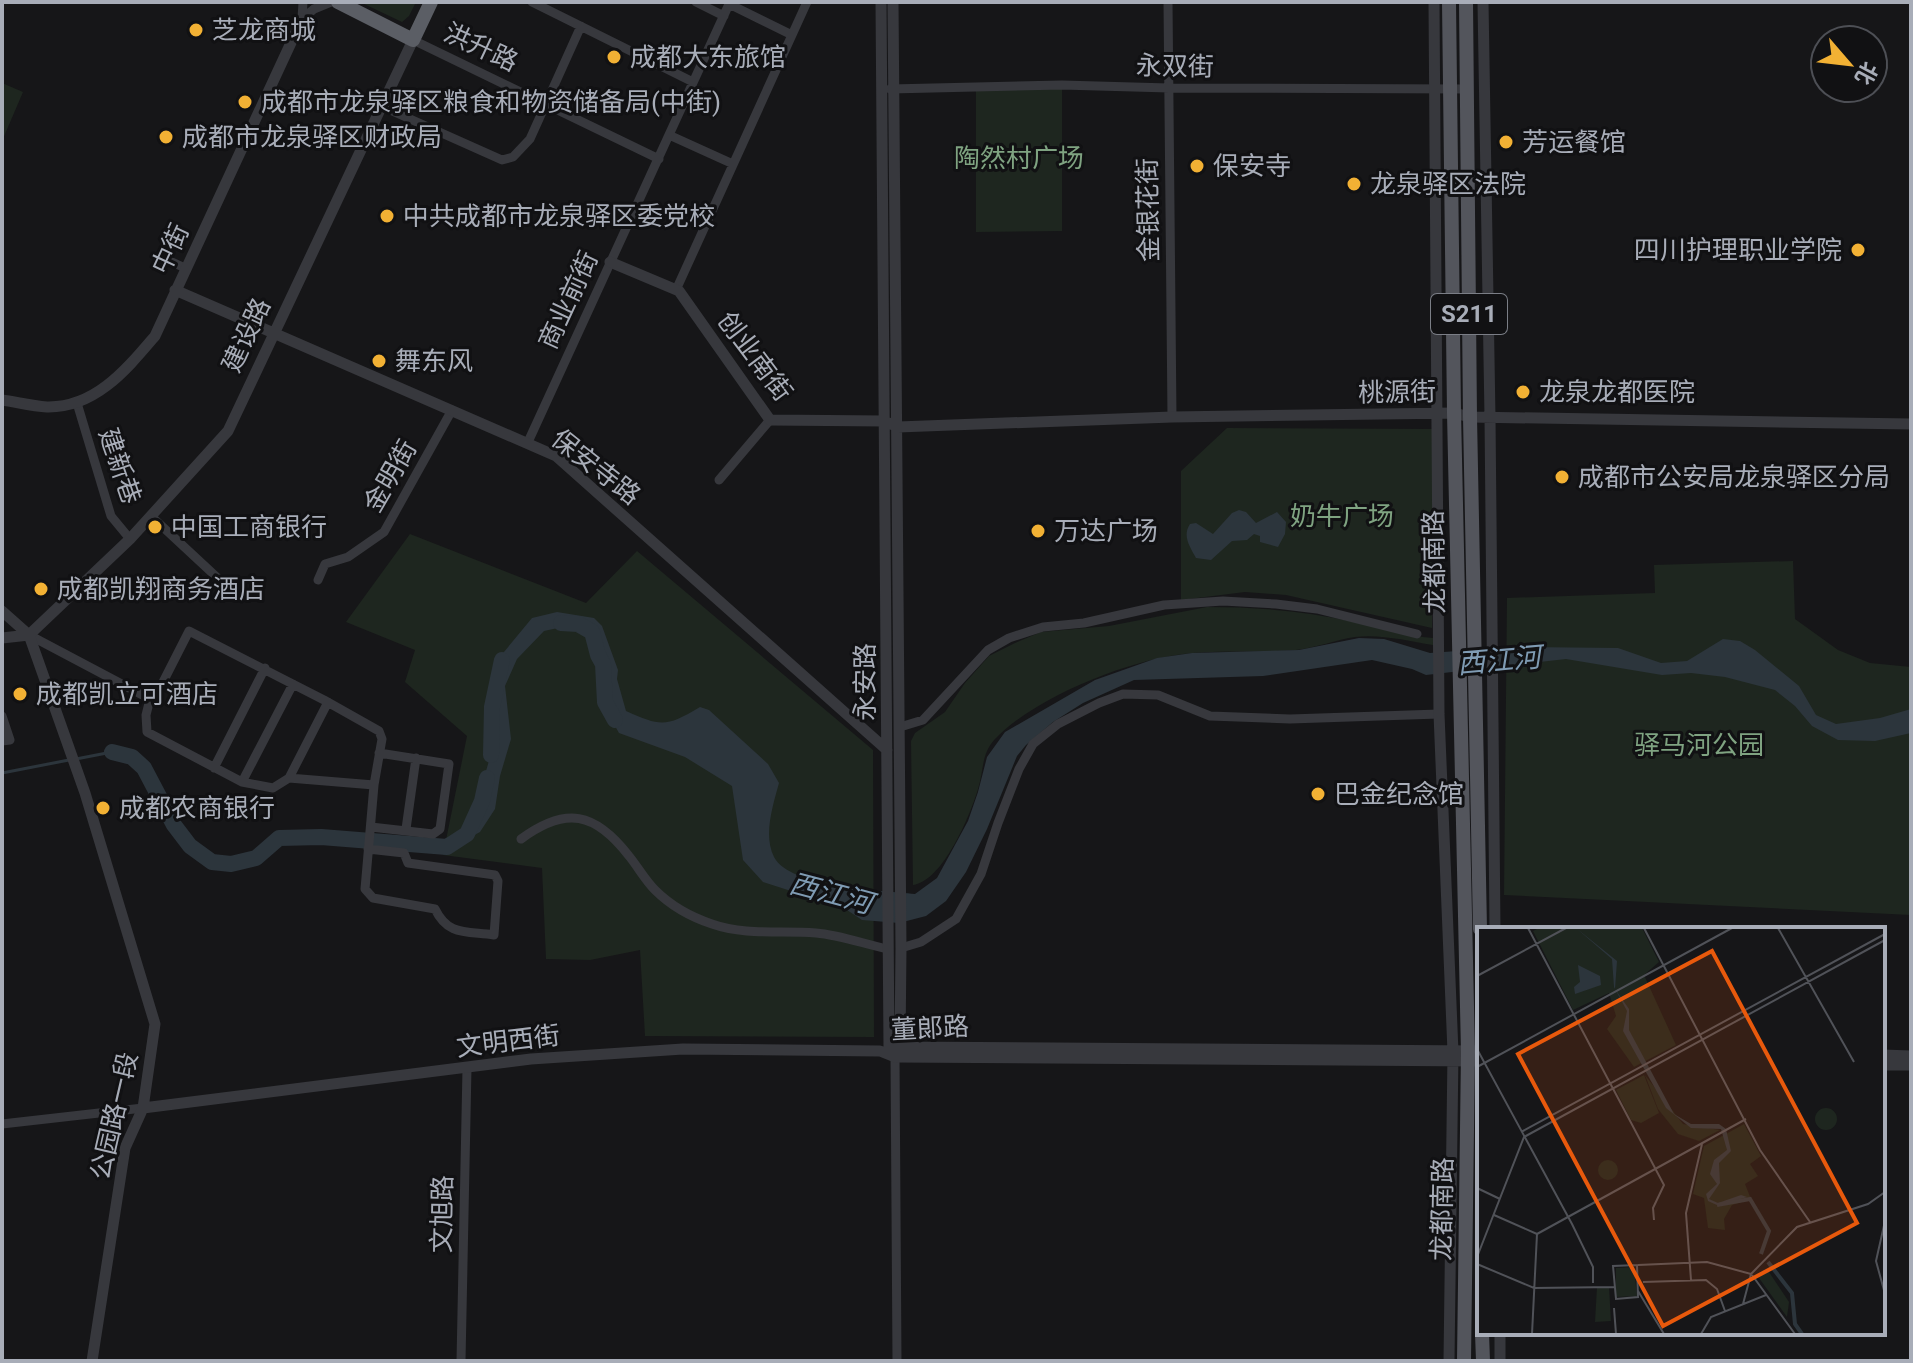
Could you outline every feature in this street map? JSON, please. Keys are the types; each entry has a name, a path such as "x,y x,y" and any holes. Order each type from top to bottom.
{"highway":[{"path":"338,2 413,40"},
{"name":"建设路","path":"413,40 431,2"}],"main road":[{"name":"龙都南路","path":"1449,2 1443,88 1454,413 1467,626"},
{"name":"龙都南路","path":"1464,1361 1470,417 1466,2"},
{"name":"龙都南路","path":"1468,688 1480,927"},
{"path":"1482,1335 1483,1361"}],"street":[{"path":"302,19 303,2"},
{"path":"302,19 314,9 331,2"},
{"path":"532,2 693,82"},
{"path":"696,2 724,16"},
{"path":"610,262 676,290 807,2"},
{"name":"永安路","path":"881,2 888,88 884,421 887,750 894,876 888,949 897,1361"},
{"path":"891,1051 901,948 894,876 900,727 898,427 888,88 893,2"},
{"name":"金银花街","path":"1168,2 1172,417"},
{"path":"1434,2 1443,88 1438,413 1439,714 1466,1056 1449,1361"},
{"path":"1483,2 1495,927"},
{"path":"730,3 792,35"},
{"name":"商业前街","path":"528,442 730,3"},
{"name":"中街","path":"2,400 47,407 77,403 94,396 128,368 155,336 302,19"},
{"path":"381,106 502,160 513,157 522,150 581,26"},
{"name":"洪升路","path":"413,40 659,159"},
{"name":"建设路","path":"29,635 130,539 228,431 413,40"},
{"name":"永双街","path":"888,88 1062,85 1467,89"},
{"path":"669,135 733,164"},
{"path":"172,262 185,268"},
{"name":"保安寺路","path":"175,290 556,456 887,750"},
{"name":"创业南街","path":"676,290 770,420 884,421"},
{"name":"建新巷","path":"77,403 111,516 130,539"},
{"name":"金明街","path":"318,580 325,564 348,557 384,532 452,410"},
{"name":"桃源街","path":"884,421 898,427 1172,417 1454,413 1470,417 1911,424"},
{"path":"719,480 770,420"},
{"path":"151,516 237,596"},
{"path":"900,727 923,720 988,650 1009,638 1043,627 1084,623 1164,605 1223,601 1276,604 1317,609 1417,634"},
{"path":"2,611 29,635 150,699"},
{"path":"328,702 289,778 273,788 242,782 147,732 146,715 150,699 162,684 189,631 265,668 328,702 379,731 382,739 374,785 365,889 373,898 435,909 442,924 452,929 494,935 498,881 495,875 408,863 404,853 369,848"},
{"path":"2,638 29,635"},
{"name":"公园路一段","path":"29,635 85,793 155,1024 143,1108 125,1148 92,1361"},
{"path":"214,768 265,668"},
{"path":"242,782 293,684"},
{"path":"901,948 921,942 956,919 981,874 1019,769 1033,744 1058,724 1099,703 1123,694 1158,695 1210,716 1290,719 1439,714"},
{"path":"2,716 10,740 2,741"},
{"path":"370,831 406,829 433,834 440,829 449,764 379,753"},
{"path":"406,829 416,758"},
{"path":"289,778 374,785"},
{"path":"521,839 542,823 566,816 592,822 610,834 653,888 677,908 714,925 750,932 818,933 888,949"},
{"name":"文明西街","path":"143,1108 531,1059 683,1049 891,1051"},
{"name":"董郞路","path":"891,1051 1466,1056"},
{"path":"1885,1055 1911,1056"},
{"path":"1885,1065 1911,1065"},
{"name":"文旭路","path":"461,1361 467,1068"},
{"path":"2,1124 143,1108"},
{"path":"1500,1335 1500,1361"}],"green space":[{"path":"360,2 416,2 402,22"},
{"path":"2,83 23,92 2,141"},
{"name":"陶然村广场","path":"976,85 1062,85 1062,231 976,232"},
{"name":"奶牛广场","path":"1227,428 1432,429 1432,628 1286,595 1245,592 1181,600 1181,471"},
{"path":"410,534 586,603 637,551 873,750 874,1037 645,1036 640,950 590,960 546,959 542,868 443,855 467,736 405,682 415,650 346,622"},
{"name":"驿马河公园","path":"1793,561 1795,619 1838,650 1870,663 1911,667 1911,915 1504,895 1507,598 1655,593 1654,565"},
{"path":"1207,607 1317,615 1433,638 1433,645 1365,636 1296,650 1206,652 1143,662 1088,681 1035,708 995,739 985,756 974,801 954,846 935,872 913,885 911,741 915,733 945,712 989,656 1041,632 1109,626"}],"water":[{"path":"1239,510 1246,512 1256,523 1277,512 1286,522 1285,534 1278,547 1260,542 1260,536 1254,534 1247,540 1232,541 1211,560 1196,558 1187,537 1190,524 1196,523 1213,534 1232,513"},
{"path":"557,612 594,618 602,626 618,670 617,679 626,711 648,720 664,722 700,707 709,710 768,764 779,783 769,839 774,857 783,867 798,875 838,886 915,894 937,878 968,821 987,757 1005,732 1095,680 1157,658 1192,653 1299,650 1359,638 1384,639 1430,653 1512,647 1618,648 1661,663 1687,661 1723,639 1740,641 1755,650 1799,686 1816,715 1836,724 1880,718 1911,709 1911,733 1875,741 1838,740 1812,726 1795,706 1775,690 1725,677 1691,673 1662,675 1566,659 1426,675 1372,660 1263,676 1134,680 1083,703 1053,722 1026,745 1017,756 966,872 946,901 926,916 899,923 862,920 844,908 763,882 743,860 732,786 685,757 619,733 606,710 606,675 585,626 544,631 517,659 505,686 511,739 500,776 495,809 480,832 465,840 483,807 481,788 491,754 499,658 532,618"}],"waterway":[{"name":"西江河","path":"561,623 578,624 592,632 603,664 605,702 615,720"},
{"name":"西江河","path":"491,755 492,707 502,660"},
{"name":"西江河","path":"76,759 112,752"},
{"name":"西江河","path":"112,752 132,757 144,768 174,825 190,846 212,862 231,864 256,858 279,838 321,837 447,847 467,834 482,801 487,778"},
{"name":"西江河","path":"2,773 69,760"}],"place":[{"name":"芝龙商城","path":"196,30"},
{"name":"成都大东旅馆","path":"614,57"},
{"name":"成都市龙泉驿区粮食和物资储备局(中街)","path":"245,102"},
{"name":"成都市龙泉驿区财政局","path":"166,137"},
{"name":"芳运餐馆","path":"1506,142"},
{"name":"保安寺","path":"1197,166"},
{"name":"龙泉驿区法院","path":"1354,184"},
{"name":"中共成都市龙泉驿区委党校","path":"387,216"},
{"name":"四川护理职业学院","path":"1858,250"},
{"name":"舞东风","path":"379,361"},
{"name":"龙泉龙都医院","path":"1523,392"},
{"name":"成都市公安局龙泉驿区分局","path":"1562,477"},
{"name":"中国工商银行","path":"155,527"},
{"name":"万达广场","path":"1038,531"},
{"name":"成都凯翔商务酒店","path":"41,589"},
{"name":"成都凯立可酒店","path":"20,694"},
{"name":"巴金纪念馆","path":"1318,794"},
{"name":"成都农商银行","path":"103,808"}]}
